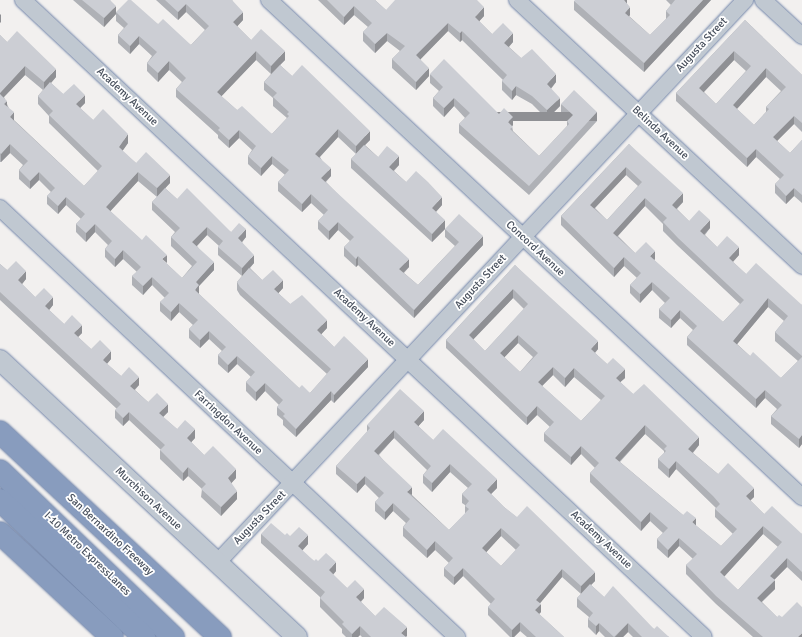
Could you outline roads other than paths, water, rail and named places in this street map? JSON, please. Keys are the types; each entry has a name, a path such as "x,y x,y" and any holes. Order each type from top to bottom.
{"highway":[{"name":"San Bernardino Freeway","path":"0,432 220,637"},
{"name":"I-10 Metro ExpressLanes","path":"0,472 173,637"},
{"name":"I-10 Metro ExpressLanes","path":"0,500 144,637"},
{"path":"0,533 112,637"}],"street":[{"name":"Academy Avenue","path":"23,0 704,637"},
{"name":"Concord Avenue","path":"269,0 802,498"},
{"name":"Belinda Avenue","path":"517,0 802,266"},
{"name":"Augusta Street","path":"217,563 293,484 745,0"},
{"path":"763,0 802,36"},
{"name":"Farringdon Avenue","path":"0,208 457,637"},
{"name":"Murchison Avenue","path":"0,360 297,637"}]}
